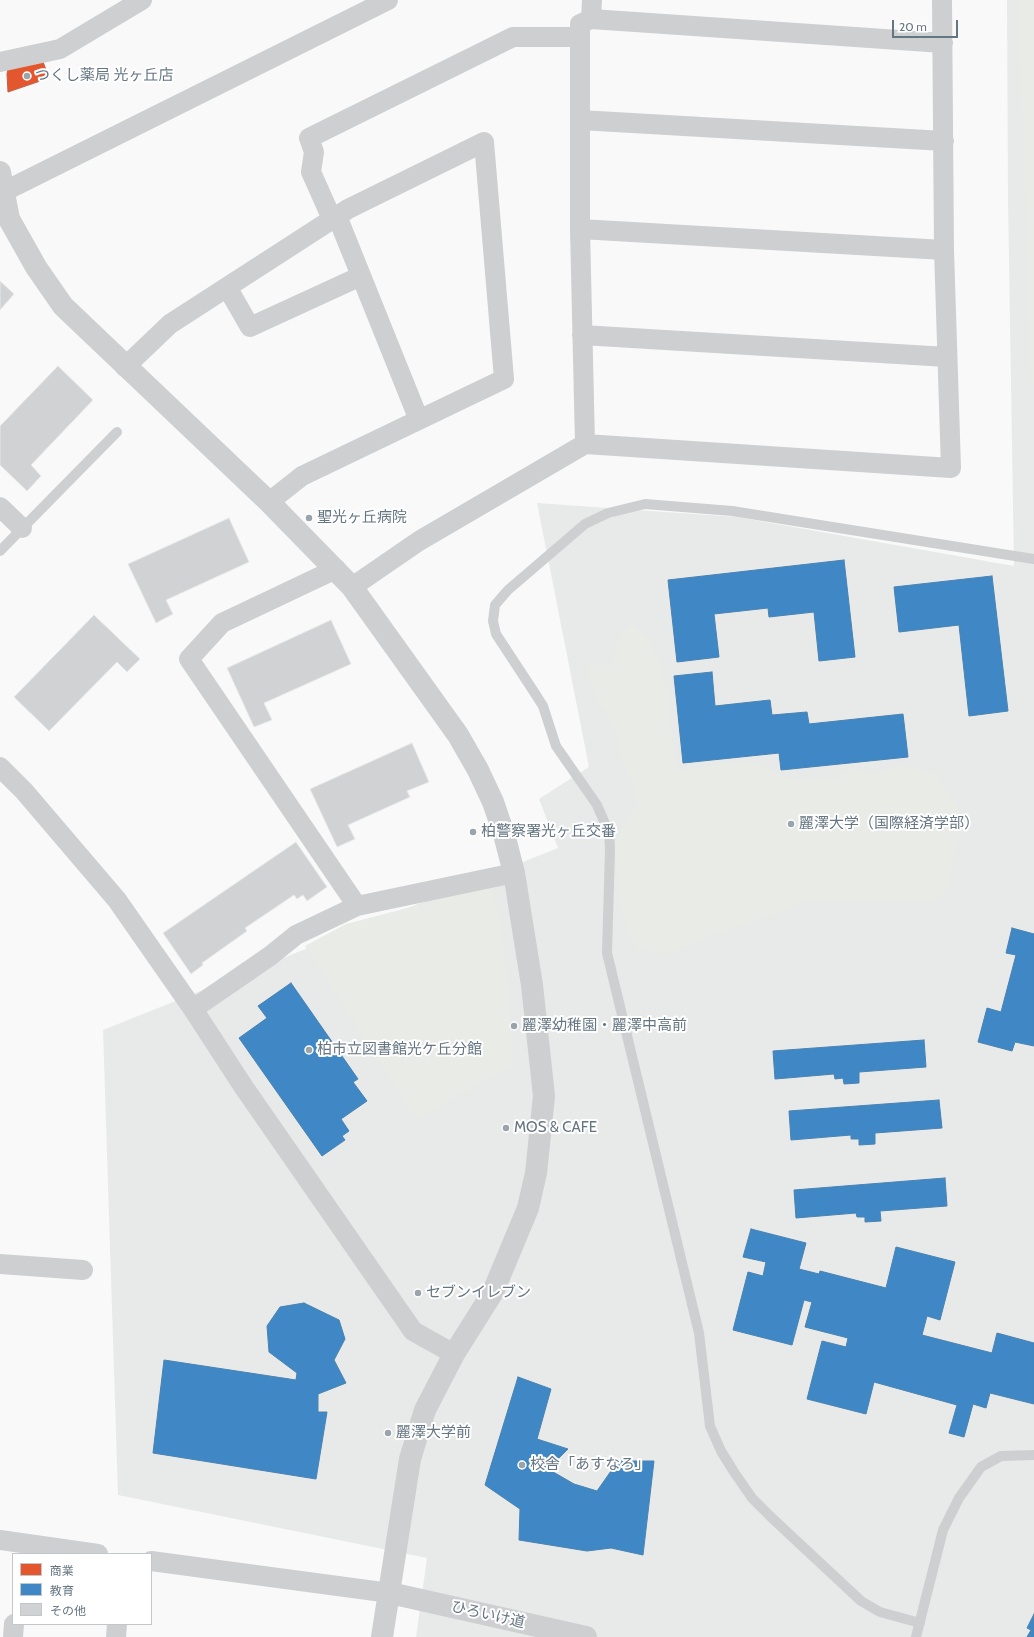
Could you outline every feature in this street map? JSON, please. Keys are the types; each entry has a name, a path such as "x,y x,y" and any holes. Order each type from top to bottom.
{"street":[{"path":"0,62 60,49 142,0"},
{"path":"382,1637 410,1459 425,1410 454,1354 492,1292 506,1263 528,1208 540,1147 544,1096 532,985 514,873 504,834 494,802 458,735 352,587 269,502 125,367 63,306 4,221 2,182 388,0"},
{"path":"352,587 419,541 585,444 951,468 944,250 942,0"},
{"path":"585,444 580,229 580,24 591,9 943,43"},
{"path":"419,420 361,276 311,172 314,152 309,138 513,37 580,37"},
{"path":"580,120 944,141"},
{"path":"125,367 170,324 348,209 484,142 504,379 302,476 269,502"},
{"path":"580,229 944,250"},
{"path":"227,287 250,327 361,276"},
{"path":"582,335 947,357"},
{"path":"0,507 22,528"},
{"path":"336,569 222,623 189,660 357,906"},
{"path":"0,767 24,791 117,900 193,1009 247,1093 413,1331 454,1354"},
{"path":"193,1009 270,956 296,935 357,906 514,873"},
{"path":"0,1264 83,1270"},
{"path":"0,1540 19,1548 85,1553"},
{"path":"152,1561 390,1593"},
{"name":"ひろいけ道","path":"390,1593 586,1637"},
{"path":"13,1637 14,1625"},
{"path":"116,1637 117,1625"}],"lane":[{"path":"0,551 116,432"},
{"path":"920,1623 880,1612 861,1601 772,1518 752,1498 727,1462 710,1426 699,1333 607,953 610,849 609,833 597,805 556,746 542,706 496,634 493,621 495,605 508,590 585,524 608,513 645,504 732,511 1034,559"},
{"path":"916,1637 943,1530 959,1498 981,1467 1001,1456 1034,1454"}],"shaded area":[{"name":"麗澤大学（国際経済学部）","path":"1007,0 1034,0 1034,1637 416,1637 427,1558 118,1495 103,1030 558,848 539,799 589,767 537,503 737,517 1014,566 1008,200"},
{"path":"1019,0 1034,0 1034,384 1031,384"},
{"path":"632,623 648,638 660,661 668,696 677,769 686,770 723,763 742,762 760,765 792,779 812,780 831,780 856,766 866,774 882,773 896,766 915,767 934,773 952,798 966,822 958,840 949,885 939,900 886,902 806,901 758,921 713,935 667,954 637,950 626,927 621,904 617,870 616,843 623,825 638,807 632,780 621,757 614,727 597,700 587,668 596,662 612,666 617,643"},
{"path":"492,886 502,932 512,1036 511,1068 416,1118 305,946 346,924"}],"building: 商業":[{"name":"つくし薬局 光ヶ丘店","path":"42,59 49,78 8,92 8,68"}],"building: 教育":[{"path":"844,560 855,657 819,661 814,612 769,617 768,608 714,614 719,657 677,662 668,580"},
{"path":"992,576 1008,711 969,716 959,625 899,632 894,587"},
{"path":"712,672 715,706 770,700 772,715 807,712 809,724 903,714 908,757 781,770 779,753 683,763 674,676"},
{"path":"1012,928 1034,934 1034,1046 1015,1042 1012,1051 978,1042 987,1008 1001,1012 1016,955 1006,953"},
{"path":"291,983 358,1079 353,1082 367,1101 341,1119 349,1131 342,1136 345,1140 322,1156 239,1038 267,1018 258,1006"},
{"path":"924,1040 926,1067 859,1072 859,1083 844,1084 843,1078 835,1079 834,1074 775,1079 773,1051"},
{"path":"939,1100 942,1128 875,1133 875,1144 859,1145 859,1139 851,1139 851,1135 791,1140 789,1111"},
{"path":"945,1178 947,1206 880,1211 881,1221 865,1222 865,1217 857,1217 856,1213 796,1218 794,1190"},
{"path":"751,1229 806,1243 799,1269 819,1274 820,1271 886,1288 896,1247 955,1262 940,1320 927,1316 922,1335 992,1353 997,1333 1034,1343 1034,1404 990,1393 986,1408 973,1404 964,1437 949,1433 957,1405 874,1382 866,1414 807,1399 822,1341 846,1347 848,1338 805,1327 812,1302 804,1300 792,1345 733,1330 748,1272 763,1276 766,1262 743,1257"},
{"path":"304,1303 339,1320 345,1339 334,1360 346,1383 318,1394 318,1412 327,1412 316,1479 153,1453 164,1360 296,1380 297,1373 269,1352 267,1326 280,1307"},
{"name":"校舎「あすなろ」","path":"518,1377 551,1389 537,1439 568,1449 548,1469 574,1484 597,1491 618,1461 654,1461 643,1555 611,1548 587,1551 519,1540 520,1509 485,1485"},
{"path":"1034,1614 1034,1637 1027,1637 1031,1630 1027,1628"}],"building: その他":[{"path":"0,281 14,294 0,310"},
{"path":"58,366 93,400 31,465 41,476 27,491 0,465 0,426"},
{"path":"229,518 249,562 166,600 173,614 156,623 128,564"},
{"path":"94,615 140,659 127,672 117,662 49,731 14,697"},
{"path":"331,620 351,664 264,703 272,720 254,727 227,668"},
{"path":"412,743 429,782 407,791 410,797 348,825 355,839 337,847 310,789"},
{"path":"296,842 327,887 307,901 303,895 297,899 294,895 245,928 247,931 202,963 203,965 191,974 163,933"}],"place":[{"name":"つくし薬局 光ヶ丘店","path":"27,76"},
{"name":"聖光ヶ丘病院","path":"309,518"},
{"name":"麗澤大学（国際経済学部）","path":"791,824"},
{"name":"柏警察署光ヶ丘交番","path":"473,832"},
{"name":"麗澤幼稚園・麗澤中高前","path":"514,1026"},
{"name":"柏市立図書館光ケ丘分館","path":"309,1050"},
{"name":"MOS & CAFE","path":"506,1128"},
{"name":"セブンイレブン","path":"418,1293"},
{"name":"麗澤大学前","path":"388,1433"},
{"name":"校舎「あすなろ」","path":"522,1465"}]}
